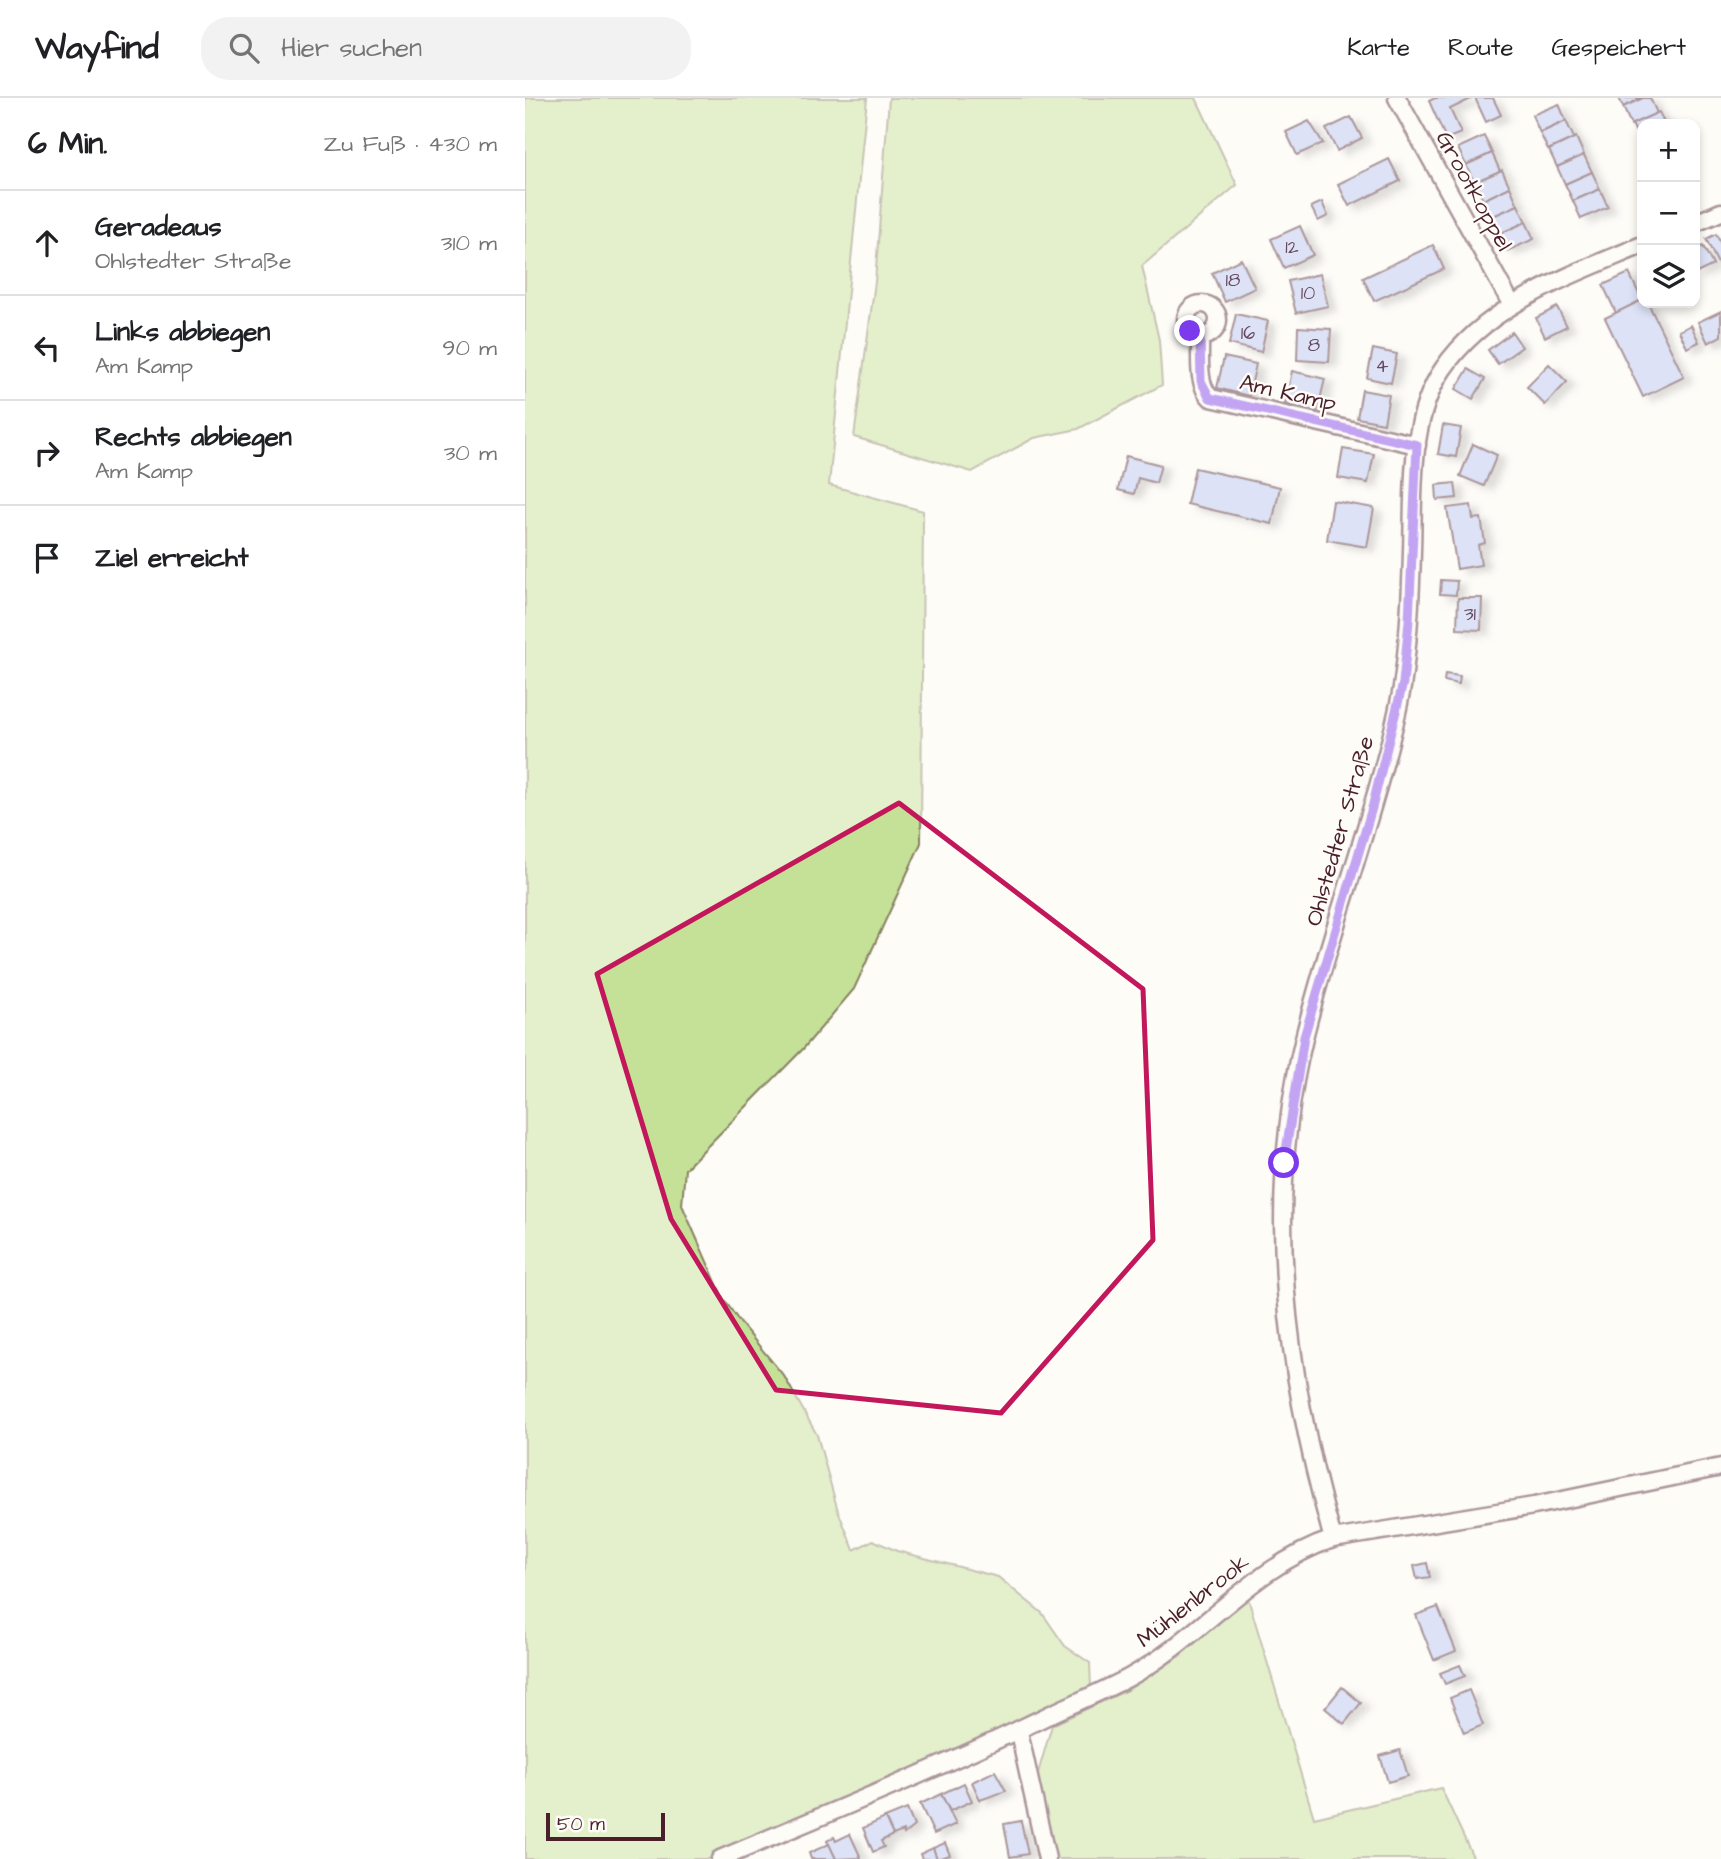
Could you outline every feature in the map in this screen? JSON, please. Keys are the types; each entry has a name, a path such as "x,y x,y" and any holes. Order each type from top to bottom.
{"street":[{"name":"Grootkoppel","path":"1397,98 1512,305"},
{"path":"1700,221 1721,212"},
{"name":"Ohlstedter Straße","path":"1333,1539 1300,1407 1287,1323 1281,1234 1284,1163 1304,1037 1372,808 1403,683 1409,621 1417,445 1424,410 1443,369 1481,327 1512,305 1637,247"},
{"name":"Am Kamp","path":"1200,337 1201,381 1210,398 1417,445"},
{"name":"Mühlenbrook","path":"720,1859 1019,1732 1128,1678 1181,1643 1260,1578 1303,1549 1333,1539 1534,1506 1721,1467"},
{"path":"1019,1732 1047,1859"}],"highlighted area":[{"path":"899,803 1143,989 1153,1240 1001,1413 776,1390 671,1219 597,974"}],"green space":[{"path":"525,98 867,98 829,485 923,511 921,843 854,989 803,1049 685,1169 682,1205 723,1298 784,1376 817,1435 838,1511 854,1550 873,1540 897,1551 998,1577 1042,1613 1065,1646 1090,1663 1091,1688 1072,1711 713,1859 525,1859"},
{"path":"889,98 1196,98 1237,185 1142,266 1159,340 1162,385 1078,429 1034,438 972,472 854,437 875,282"},
{"path":"1248,1598 1314,1818 1441,1788 1474,1859 1056,1859 1036,1780 1052,1725 1127,1690 1177,1658"}],"building":[{"path":"1435,98 1473,98 1450,109 1461,133 1446,139 1429,101"},
{"path":"1475,98 1493,98 1501,115 1486,122"},
{"path":"1619,98 1643,98 1623,107"},
{"path":"1643,98 1650,98 1657,113 1637,119 1637,122 1631,125 1623,107"},
{"path":"1559,104 1566,121 1540,133 1532,115"},
{"path":"1659,112 1662,119 1643,119"},
{"path":"1351,117 1362,138 1337,151 1326,129"},
{"path":"1309,121 1323,143 1297,155 1286,132"},
{"path":"1566,121 1574,138 1548,150 1540,133"},
{"path":"1637,122 1637,135 1632,124"},
{"path":"1484,136 1492,153 1466,165 1458,148"},
{"path":"1576,137 1584,155 1557,167 1549,150"},
{"path":"1492,153 1500,171 1474,182 1466,165"},
{"path":"1584,155 1592,172 1565,184 1557,167"},
{"path":"1389,159 1400,181 1349,206 1338,184"},
{"path":"1502,170 1510,187 1483,200 1475,182"},
{"path":"1592,172 1600,189 1573,201 1565,184"},
{"path":"1510,187 1518,205 1491,217 1483,200"},
{"path":"1600,189 1608,207 1581,219 1573,201"},
{"path":"1322,202 1328,216 1318,221 1311,207"},
{"path":"1518,205 1526,222 1499,234 1491,217"},
{"path":"1526,222 1534,239 1507,251 1499,234"},
{"path":"1300,226 1313,255 1284,268 1271,239"},
{"path":"1716,234 1721,244 1721,270 1706,239"},
{"path":"1433,245 1444,269 1374,301 1363,278"},
{"path":"1703,246 1713,265 1700,272 1700,248"},
{"path":"1241,259 1255,288 1225,302 1212,273"},
{"path":"1629,273 1637,290 1637,302 1616,313 1603,285"},
{"path":"1320,274 1328,306 1296,313 1288,281"},
{"path":"1637,302 1637,308 1650,308 1684,377 1643,397 1605,318"},
{"path":"1557,307 1567,326 1545,337 1536,318"},
{"path":"1721,311 1721,336 1708,343 1698,322"},
{"path":"1236,314 1268,321 1261,352 1229,344"},
{"path":"1691,325 1699,342 1687,348 1679,331"},
{"path":"1298,327 1331,329 1329,362 1297,360"},
{"path":"1512,332 1522,347 1498,364 1488,350"},
{"path":"1373,349 1397,354 1391,383 1367,378"},
{"path":"1224,357 1256,364 1249,396 1217,388"},
{"path":"1549,364 1567,382 1545,405 1527,387"},
{"path":"1468,369 1485,379 1473,399 1456,389"},
{"path":"1292,371 1325,379 1317,412 1285,404"},
{"path":"1362,390 1389,395 1384,423 1357,418"},
{"path":"1443,425 1461,428 1456,457 1438,454"},
{"path":"1473,444 1497,455 1484,486 1460,476"},
{"path":"1343,449 1374,454 1368,483 1338,478"},
{"path":"1126,456 1161,465 1156,483 1138,478 1134,494 1118,490"},
{"path":"1195,468 1280,487 1272,524 1187,504"},
{"path":"1455,483 1457,498 1437,500 1436,485"},
{"path":"1333,501 1374,508 1367,547 1327,540"},
{"path":"1471,505 1473,519 1481,518 1485,543 1478,545 1481,565 1457,569 1447,508"},
{"path":"1441,580 1457,581 1456,595 1440,594"},
{"path":"1458,598 1482,598 1481,630 1457,629"},
{"path":"1445,674 1460,676 1459,684 1444,681"},
{"path":"1427,1563 1430,1577 1417,1579 1414,1566"},
{"path":"1438,1607 1456,1651 1434,1660 1416,1615"},
{"path":"1460,1665 1465,1676 1445,1684 1440,1673"},
{"path":"1342,1687 1361,1703 1344,1724 1325,1708"},
{"path":"1469,1690 1483,1725 1464,1733 1450,1698"},
{"path":"1400,1750 1408,1776 1388,1782 1380,1756"},
{"path":"995,1771 1006,1791 980,1800 972,1782"},
{"path":"964,1783 972,1801 950,1811 941,1794"},
{"path":"941,1794 956,1824 934,1834 920,1804"},
{"path":"907,1809 914,1826 904,1834 903,1831 893,1835 885,1818"},
{"path":"885,1818 893,1835 881,1841 884,1847 873,1852 863,1828"},
{"path":"1021,1821 1028,1854 1010,1857 1004,1824"},
{"path":"850,1834 861,1858 836,1859 827,1841 834,1837 836,1841"},
{"path":"945,1843 950,1855 937,1859 933,1848"},
{"path":"829,1844 836,1859 811,1859 809,1853"},
{"path":"933,1848 937,1859 922,1859 920,1854"}],"route":[{"path":"1190,331 1200,337 1201,381 1210,398 1417,445 1409,621 1403,683 1372,808 1304,1037 1284,1163"}]}
